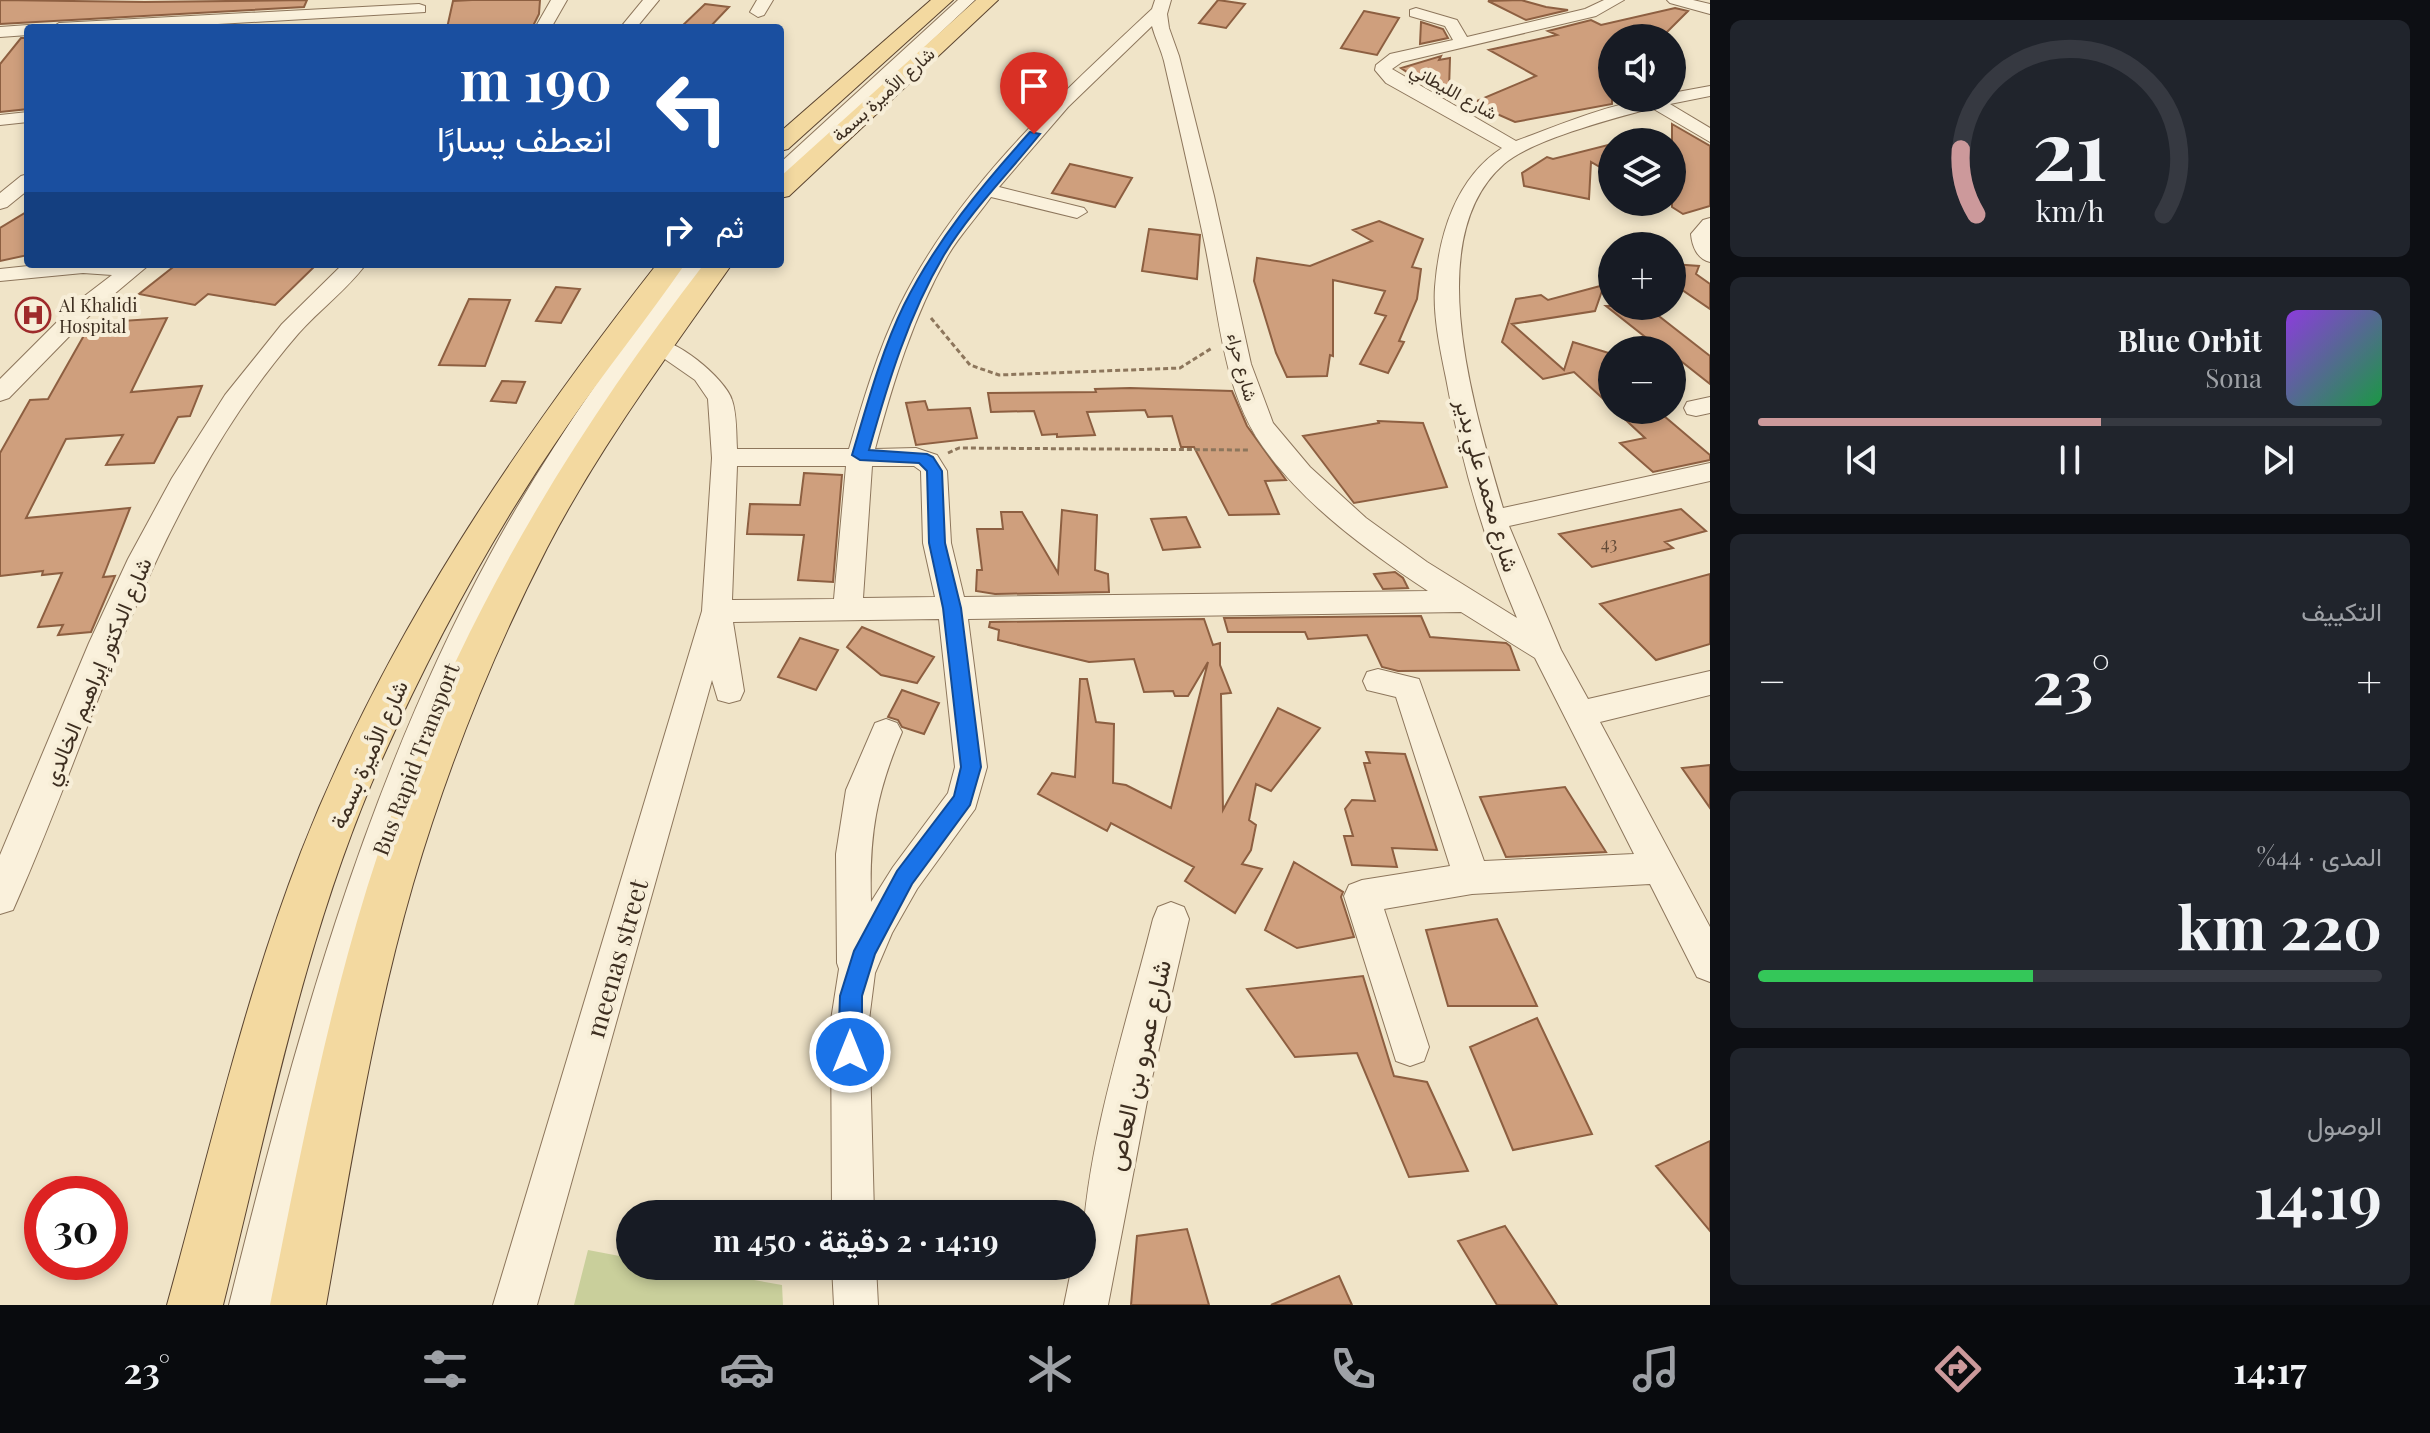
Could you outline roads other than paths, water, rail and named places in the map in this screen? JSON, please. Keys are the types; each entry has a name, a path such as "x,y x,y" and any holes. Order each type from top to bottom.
{"main road":[{"name":"شارع الأميرة بسمة","path":"784,140 943,0"},
{"name":"شارع الأميرة بسمة","path":"784,187 988,0"},
{"name":"شارع الأميرة بسمة","path":"195,1305 291,944 304,902 364,754 432,616 476,539 580,383 668,268"},
{"path":"298,1305 368,968 391,884 447,726 512,581 591,442 657,345 715,268"}],"street":[{"path":"545,24 559,0"},
{"path":"631,24 651,0"},
{"path":"784,169 967,0"},
{"name":"شارع الليطاني","path":"1515,148 1404,87 1383,70 1388,62 1590,13 1616,0"},
{"path":"1675,0 1710,9"},
{"path":"168,24 417,4 421,24"},
{"path":"848,608 860,455 879,389 915,297 939,253 987,190 1062,103 1160,6"},
{"name":"شارع حراء","path":"1160,6 1241,376 1253,408 1280,450 1350,520 1462,601 1546,650"},
{"path":"1416,13 1451,23 1462,42"},
{"path":"0,32 24,30"},
{"name":"شارع محمد علي بدير","path":"1686,95 1710,91"},
{"name":"شارع محمد علي بدير","path":"1625,112 1515,148 1497,160 1469,191 1451,250 1446,289 1451,343 1466,421 1493,520 1510,568 1546,650 1710,964"},
{"path":"1681,112 1710,136"},
{"path":"0,120 24,117"},
{"path":"0,175 24,178"},
{"path":"0,203 24,182"},
{"path":"987,190 1077,212"},
{"path":"1710,224 1701,234 1702,244 1710,256"},
{"path":"0,275 73,268"},
{"path":"0,393 86,306 133,268"},
{"name":"شارع الدكتور إبراهيم الخالدي","path":"0,898 114,619 179,490 263,360 300,316 351,268"},
{"name":"Bus Rapid Transport","path":"251,1305 294,1119 344,946 442,686 482,598 567,444 692,268"},
{"path":"657,345 703,375 720,398 725,458 717,611 729,691"},
{"path":"725,458 860,455 922,458 932,466 937,543 952,608 969,735 969,783 963,799 905,878 879,922 856,973"},
{"path":"1493,520 1710,472"},
{"path":"717,611 1462,601"},
{"name":"meenas street","path":"515,1305 717,611"},
{"path":"1378,681 1408,688 1472,878"},
{"path":"1580,714 1710,683"},
{"path":"853,1200 850,1020 856,973 853,886 856,823 864,788 886,732"},
{"path":"1410,1047 1362,896 1472,878 1658,868"},
{"name":"شارع عمرو بن العاص","path":"1086,1305 1129,1091 1171,919"},
{"path":"855,1280 856,1305"}],"place":[{"name":"Al Khalidi Hospital","path":"33,315"}]}
